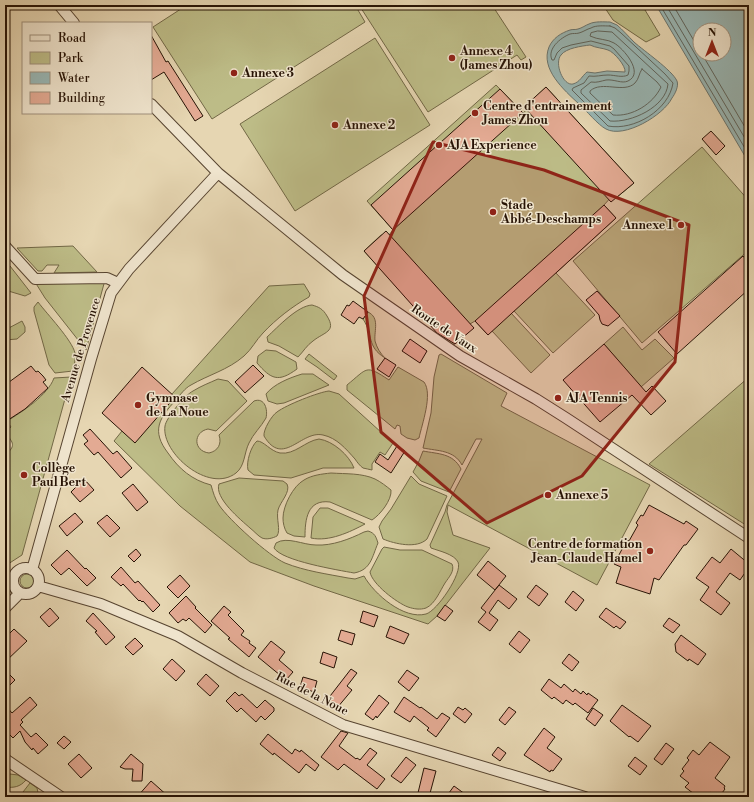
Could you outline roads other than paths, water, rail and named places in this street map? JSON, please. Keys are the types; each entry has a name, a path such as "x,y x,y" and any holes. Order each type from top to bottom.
{"street":[{"path":"59,5 73,22"},
{"name":"Route de Vaux","path":"152,105 218,173 343,275 434,339 484,371 536,399 749,538"},
{"name":"Avenue de Provence","path":"32,570 90,359 111,293 148,247 218,173"},
{"path":"5,246 35,279 107,278 118,283"},
{"path":"28,568 32,570 37,574 39,579 38,586 31,594 20,592 16,589 9,578 20,570 28,568"},
{"name":"Rue de la Noue","path":"38,586 101,604 178,636 242,673 343,725 585,797"},
{"path":"5,608 20,592"},
{"path":"5,759 61,797"}],"water":[{"path":"656,5 749,5 749,163"},
{"path":"610,22 617,25 634,42 670,72 677,81 677,88 668,105 643,124 623,131 606,129 599,124 561,86 551,71 547,55 549,47 560,34 579,29 591,23","holes":["590,45 608,50 613,53 622,63 625,72 587,72 575,83 569,84 563,78 559,68 559,59 561,55 574,48"]}],"place":[{"name":"Annexe 4 (James Zhou)","path":"452,58"},
{"name":"Annexe 3","path":"234,73"},
{"name":"Centre d'entrainement James Zhou","path":"475,113"},
{"name":"Annexe 2","path":"335,125"},
{"name":"AJA Experience","path":"439,145"},
{"name":"Stade Abbé-Deschamps","path":"493,212"},
{"name":"Annexe 1","path":"681,225"},
{"name":"AJA Tennis","path":"558,398"},
{"name":"Gymnase de La Noue","path":"138,405"},
{"name":"Collège Paul Bert","path":"24,475"},
{"name":"Annexe 5","path":"548,495"},
{"name":"Centre de formation Jean-Claude Hamel","path":"650,551"}]}
